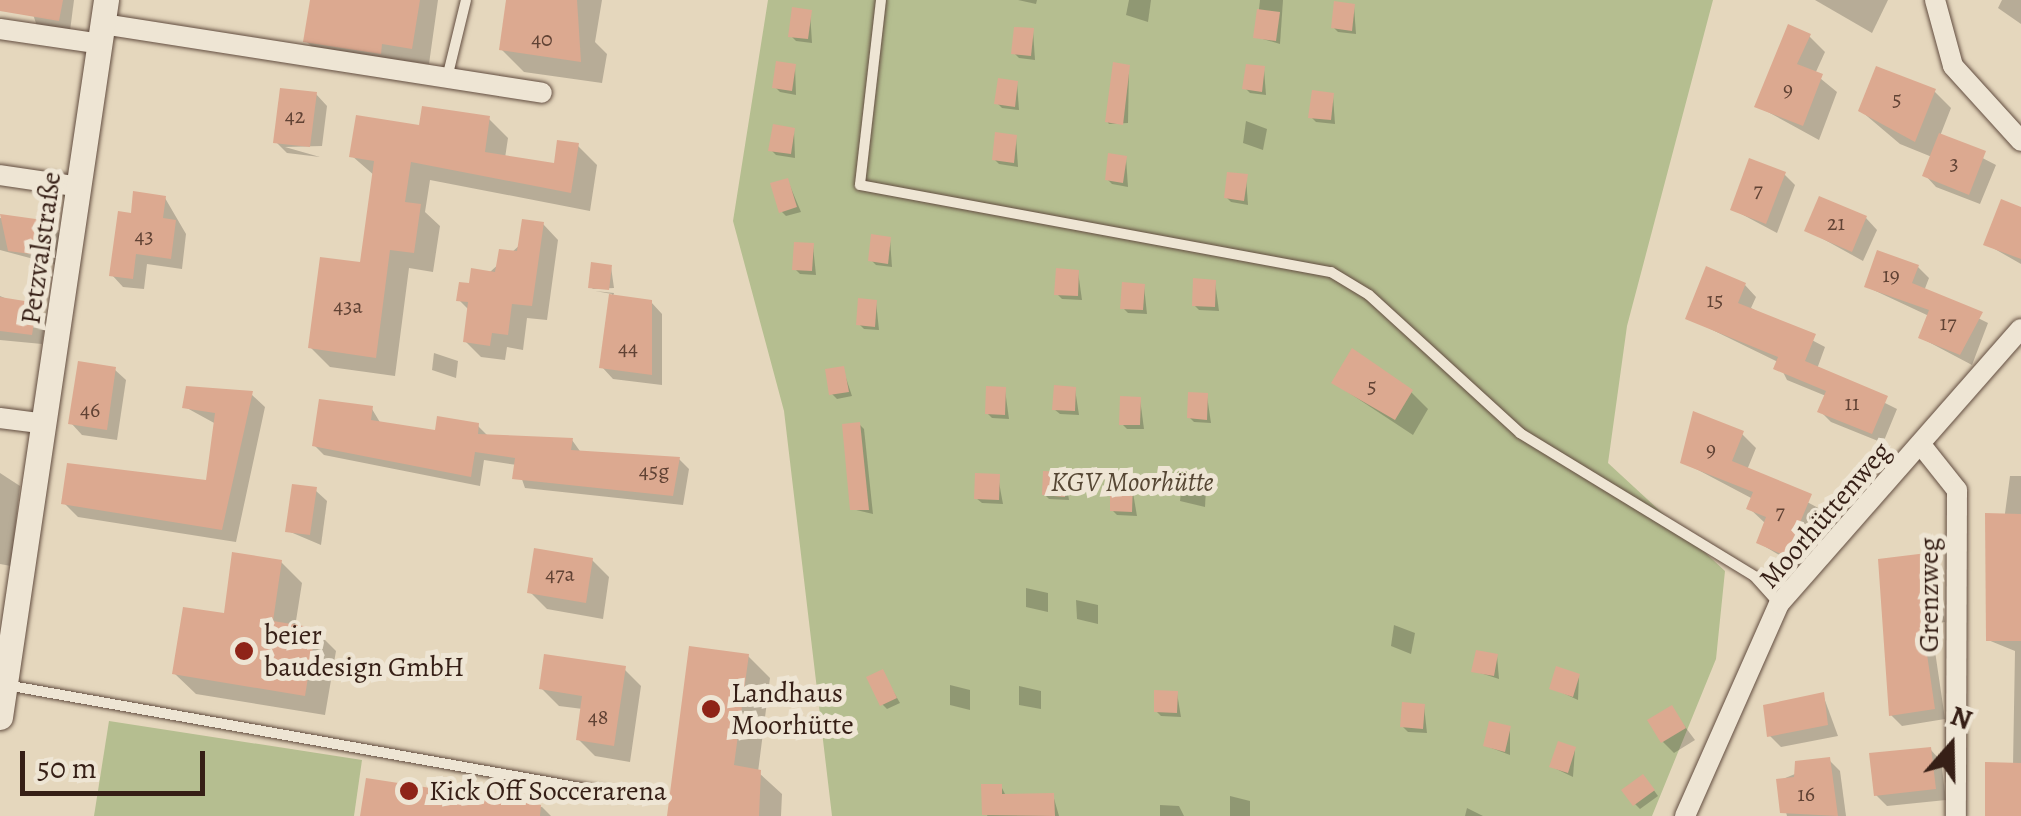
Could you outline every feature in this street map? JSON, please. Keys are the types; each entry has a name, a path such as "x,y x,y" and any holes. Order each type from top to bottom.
{"street":[{"path":"1935,0 1953,66 2021,141"},
{"path":"0,28 104,23 542,93"},
{"name":"Petzvalstraße","path":"0,717 12,578 46,424 104,23"},
{"path":"0,175 80,187"},
{"name":"Moorhüttenweg","path":"1685,816 1779,604 2021,329"},
{"path":"0,418 46,424"},
{"name":"Grenzweg","path":"1922,446 1957,490 1956,816"}],"lane":[{"path":"447,78 466,0"},
{"path":"882,0 860,185 1330,272 1369,295 1520,433 1754,576 1779,604"},
{"path":"5,685 615,794"}],"green space":[{"name":"KGV Moorhütte","path":"768,0 1713,0 1627,326 1608,463 1725,571 1716,659 1652,816 832,816 784,411 733,221"},
{"path":"109,721 362,760 354,816 94,816"}],"building":[{"path":"0,0 63,0 59,21 0,11"},
{"path":"310,0 420,0 412,49 382,44 381,54 303,42"},
{"path":"506,0 577,0 581,62 499,50"},
{"path":"1334,1 1355,4 1352,31 1331,28"},
{"path":"792,7 812,10 808,39 788,37"},
{"path":"1257,9 1280,12 1276,41 1253,38"},
{"path":"1788,24 1811,34 1797,64 1823,74 1803,126 1754,107"},
{"path":"1014,27 1034,28 1031,56 1011,54"},
{"path":"776,61 796,64 792,91 772,88"},
{"path":"1113,62 1130,65 1123,125 1105,122"},
{"path":"1246,64 1265,66 1262,92 1242,89"},
{"path":"1876,66 1936,89 1915,142 1858,111"},
{"path":"998,78 1018,81 1015,107 994,104"},
{"path":"280,88 317,92 310,147 273,143"},
{"path":"1312,90 1334,93 1331,120 1308,118"},
{"path":"422,106 490,116 485,152 554,163 557,140 579,143 571,193 411,162 405,202 421,204 414,253 390,250 376,358 308,348 320,257 360,262 374,161 349,157 356,115 419,125"},
{"path":"773,124 795,128 791,154 768,151"},
{"path":"995,132 1017,135 1014,163 992,160"},
{"path":"1939,133 1986,151 1969,195 1922,176"},
{"path":"1108,153 1127,156 1123,183 1105,180"},
{"path":"1749,158 1786,172 1766,224 1730,210"},
{"path":"1227,172 1248,174 1244,201 1224,198"},
{"path":"788,178 797,207 779,213 770,183"},
{"path":"133,191 166,196 163,218 176,220 171,259 136,254 133,279 109,276 118,211 131,213"},
{"path":"1819,196 1867,216 1852,252 1804,231"},
{"path":"2001,199 2021,207 2021,259 1983,245"},
{"path":"0,214 50,221 46,256 8,251"},
{"path":"522,219 544,222 532,306 512,304 508,335 492,333 490,346 463,342 468,302 456,301 459,282 469,283 471,268 495,272 499,249 517,251"},
{"path":"871,234 891,237 888,264 868,261"},
{"path":"794,242 814,243 812,271 792,270"},
{"path":"1877,250 1919,265 1912,283 1983,312 1960,355 1918,338 1929,310 1864,287"},
{"path":"591,262 612,265 609,290 588,288"},
{"path":"1706,266 1746,283 1738,303 1816,334 1805,361 1888,396 1872,434 1817,412 1826,391 1773,369 1778,357 1685,319"},
{"path":"1056,268 1079,270 1078,296 1054,295"},
{"path":"1193,278 1216,280 1215,307 1192,306"},
{"path":"1122,282 1145,284 1143,310 1120,309"},
{"path":"609,294 652,300 652,375 599,368"},
{"path":"0,297 37,303 32,335 0,331"},
{"path":"858,298 877,300 875,327 856,325"},
{"path":"1352,348 1413,390 1395,420 1331,383"},
{"path":"78,361 116,367 107,430 68,424"},
{"path":"844,366 849,392 829,395 825,369"},
{"path":"1054,385 1076,387 1075,411 1052,410"},
{"path":"186,386 253,391 222,530 61,504 67,463 206,480 215,413 182,408"},
{"path":"986,386 1006,387 1005,415 985,414"},
{"path":"1188,392 1208,393 1207,420 1187,418"},
{"path":"1120,396 1141,397 1140,425 1119,425"},
{"path":"319,399 373,406 371,420 435,430 437,416 479,423 478,434 573,438 571,450 680,457 673,496 512,479 515,458 475,452 471,477 312,446"},
{"path":"1693,411 1744,431 1732,461 1812,494 1786,556 1756,543 1766,517 1746,509 1753,492 1680,463"},
{"path":"860,422 869,510 850,510 842,424"},
{"path":"1043,471 1066,472 1065,497 1042,495"},
{"path":"975,473 1000,474 999,500 974,499"},
{"path":"292,484 317,487 310,535 285,532"},
{"path":"1110,484 1133,484 1132,512 1110,511"},
{"path":"1985,513 2021,514 2021,641 1986,641"},
{"path":"534,548 593,558 586,603 527,593"},
{"name":"beier baudesign GmbH","path":"232,552 282,560 273,621 316,628 305,696 172,674 183,607 224,613"},
{"path":"1927,553 1935,611 1921,613 1935,709 1889,716 1878,559"},
{"name":"Landhaus Moorhütte","path":"689,646 749,654 734,765 761,770 759,816 667,816"},
{"path":"1476,650 1498,654 1494,676 1471,672"},
{"path":"544,654 626,666 614,746 576,740 582,696 539,689"},
{"path":"1556,666 1580,674 1573,697 1549,689"},
{"path":"883,669 897,698 880,706 866,677"},
{"path":"1154,690 1178,691 1177,713 1154,712"},
{"path":"1824,692 1828,725 1767,737 1763,705"},
{"path":"1402,702 1425,704 1423,729 1400,727"},
{"path":"1672,705 1686,728 1661,743 1647,720"},
{"path":"1489,721 1511,726 1505,752 1483,746"},
{"path":"1558,741 1576,747 1568,773 1549,767"},
{"path":"1931,747 1936,789 1874,796 1869,753"},
{"path":"1830,757 1838,816 1780,813 1776,779 1794,777 1795,761"},
{"path":"1985,762 2021,763 2021,816 1985,816"},
{"path":"1643,774 1655,790 1633,806 1621,790"},
{"name":"Kick Off Soccerarena","path":"366,778 541,805 540,816 360,816"},
{"path":"981,784 1002,784 1002,794 1054,793 1055,816 982,815"}],"place":[{"name":"beier baudesign GmbH","path":"244,651"},
{"name":"Landhaus Moorhütte","path":"711,709"},
{"name":"Kick Off Soccerarena","path":"409,791"}]}
